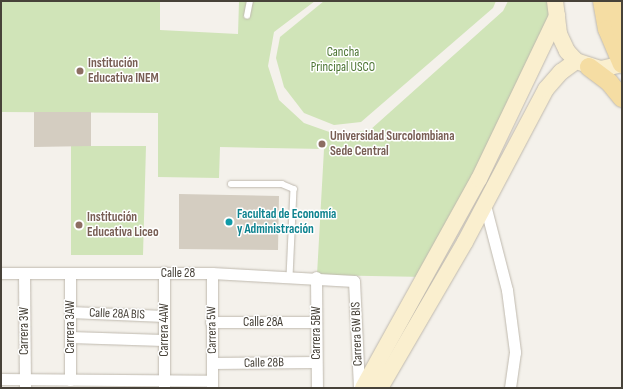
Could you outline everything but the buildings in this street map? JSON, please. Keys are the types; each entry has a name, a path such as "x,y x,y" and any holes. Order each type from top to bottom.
{"main road":[{"path":"380,388 485,205 546,89 561,72 583,64 601,69 622,64 607,28 602,1"},
{"path":"615,1 622,32"},
{"path":"556,9 559,34 567,51 609,82 622,98"},
{"path":"363,388 479,179 556,9"}],"street":[{"path":"485,205 508,290 515,352 510,388"},
{"name":"Carrera 4AW","path":"164,272 164,385"},
{"name":"Calle 28","path":"1,273 212,273 316,277 354,281"},
{"name":"Carrera 3W","path":"24,273 25,384"},
{"name":"Carrera 3AW","path":"70,273 70,380"},
{"name":"Carrera 5W","path":"212,273 212,384"},
{"name":"Carrera 5BW","path":"316,277 315,362 317,388"},
{"name":"Carrera 6W BIS","path":"354,281 359,388"},
{"name":"Calle 28A BIS","path":"70,312 164,316"},
{"name":"Calle 28A","path":"211,322 316,322"},
{"path":"70,337 163,340"},
{"name":"Calle 28B","path":"212,363 315,362"},
{"path":"1,379 25,384 70,380 127,385 212,384"}],"lane":[{"path":"247,16 250,1"},
{"path":"231,184 282,184 294,189 290,276"}],"green space":[{"path":"1,1 160,1 160,30 238,34 239,1 315,1 274,32 268,66 279,100 304,123 335,134 370,130 503,11 508,1 558,1 426,277 317,275 324,149 220,147 219,178 158,177 158,113 1,112"},
{"name":"Cancha Principal USCO","path":"324,1 496,1 493,8 361,122 334,125 304,113 284,87 276,58 280,37"},
{"path":"71,146 146,146 143,255 71,255"}],"place":[{"name":"Institución Educativa INEM","path":"80,71"},
{"name":"Universidad Surcolombiana Sede Central","path":"322,144"},
{"name":"Facultad de Economía y Administración","path":"229,222"},
{"name":"Institución Educativa Liceo","path":"79,225"}]}
